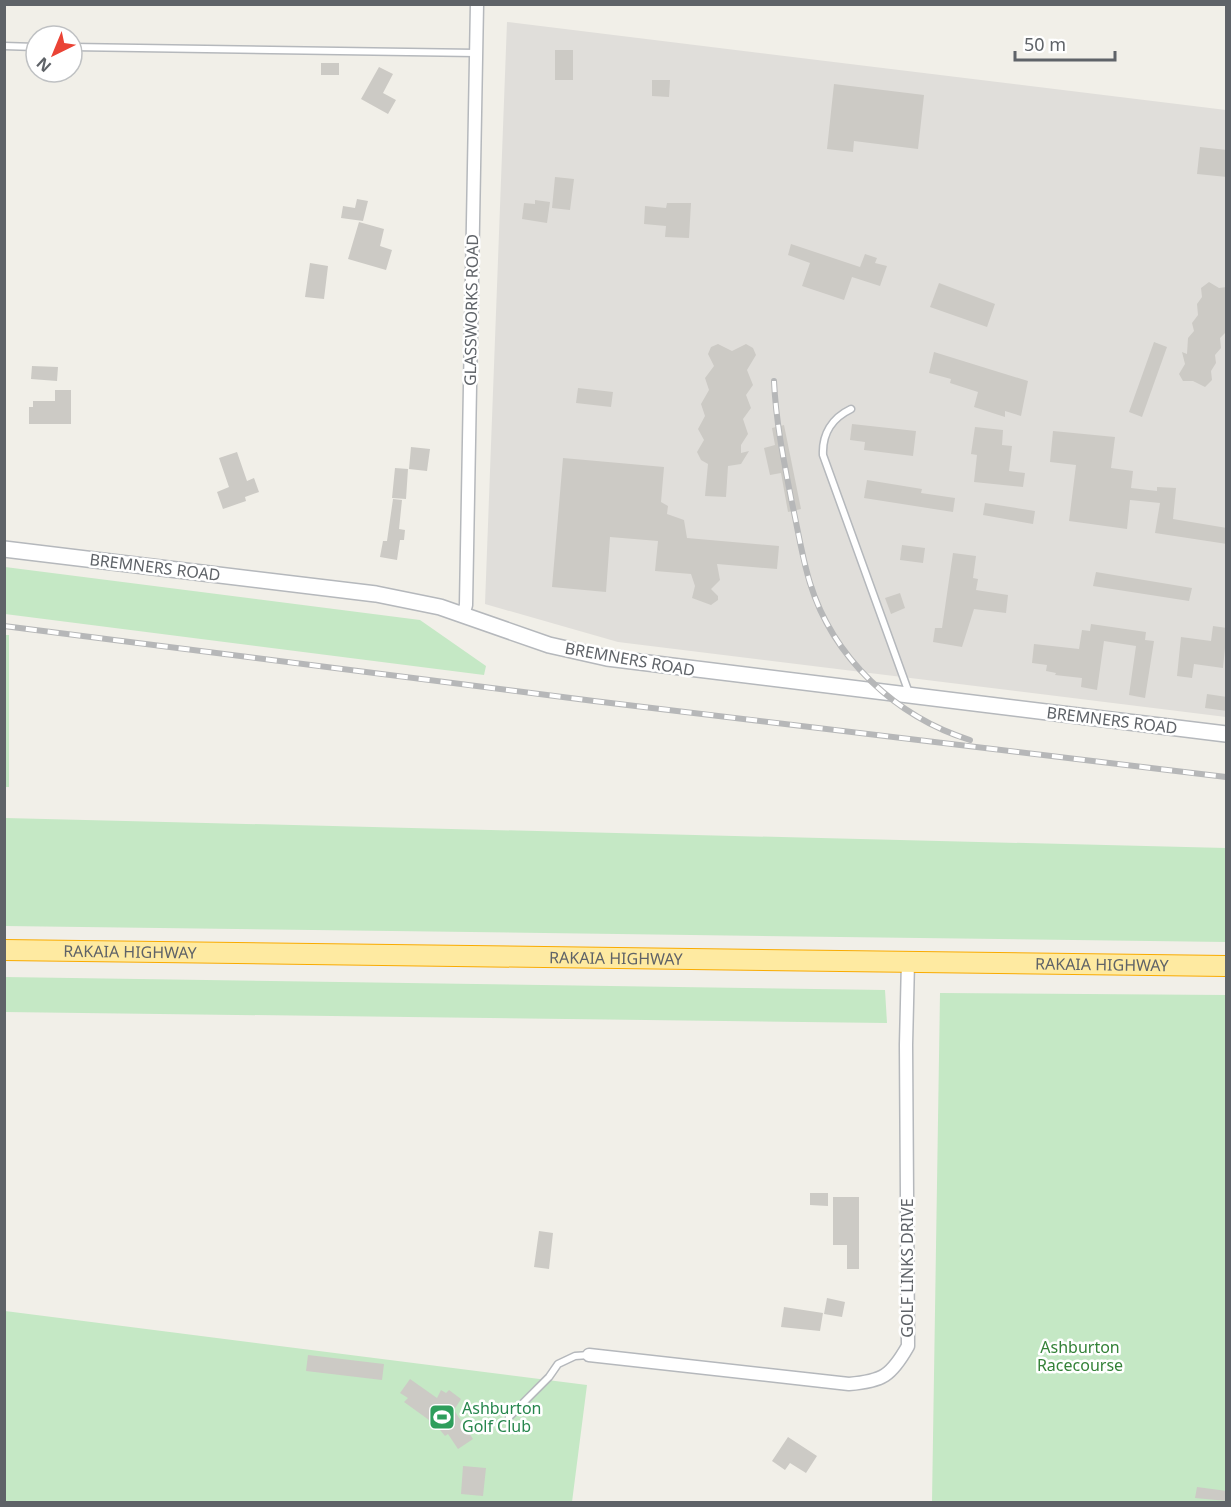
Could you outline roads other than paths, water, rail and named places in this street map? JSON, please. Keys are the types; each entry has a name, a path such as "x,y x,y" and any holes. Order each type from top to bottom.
{"highway":[{"name":"RAKAIA HIGHWAY","path":"4,950 1227,966"}],"street":[{"name":"GLASSWORKS ROAD","path":"464,615 477,4"},
{"name":"BREMNERS ROAD","path":"4,549 376,594 464,615 539,642 607,658 1227,734"},
{"name":"GOLF LINKS DRIVE","path":"589,1355 849,1384 874,1382 896,1367 908,1346 906,1045 908,961"}],"lane":[{"path":"4,46 24,47"},
{"path":"84,47 476,53"},
{"path":"851,409 842,413 829,427 823,445 823,455 910,696"},
{"path":"508,1417 549,1377 558,1364 575,1356 589,1355"}],"railway":[{"path":"774,381 781,442 805,563 820,610 834,636 851,660 893,700 943,730 970,740"},
{"path":"4,626 594,701 1226,777"}],"place":[{"name":"Ashburton Golf Club","path":"442,1417"}],"park label":[{"name":"Ashburton Racecourse","path":"1080,1356"}]}
